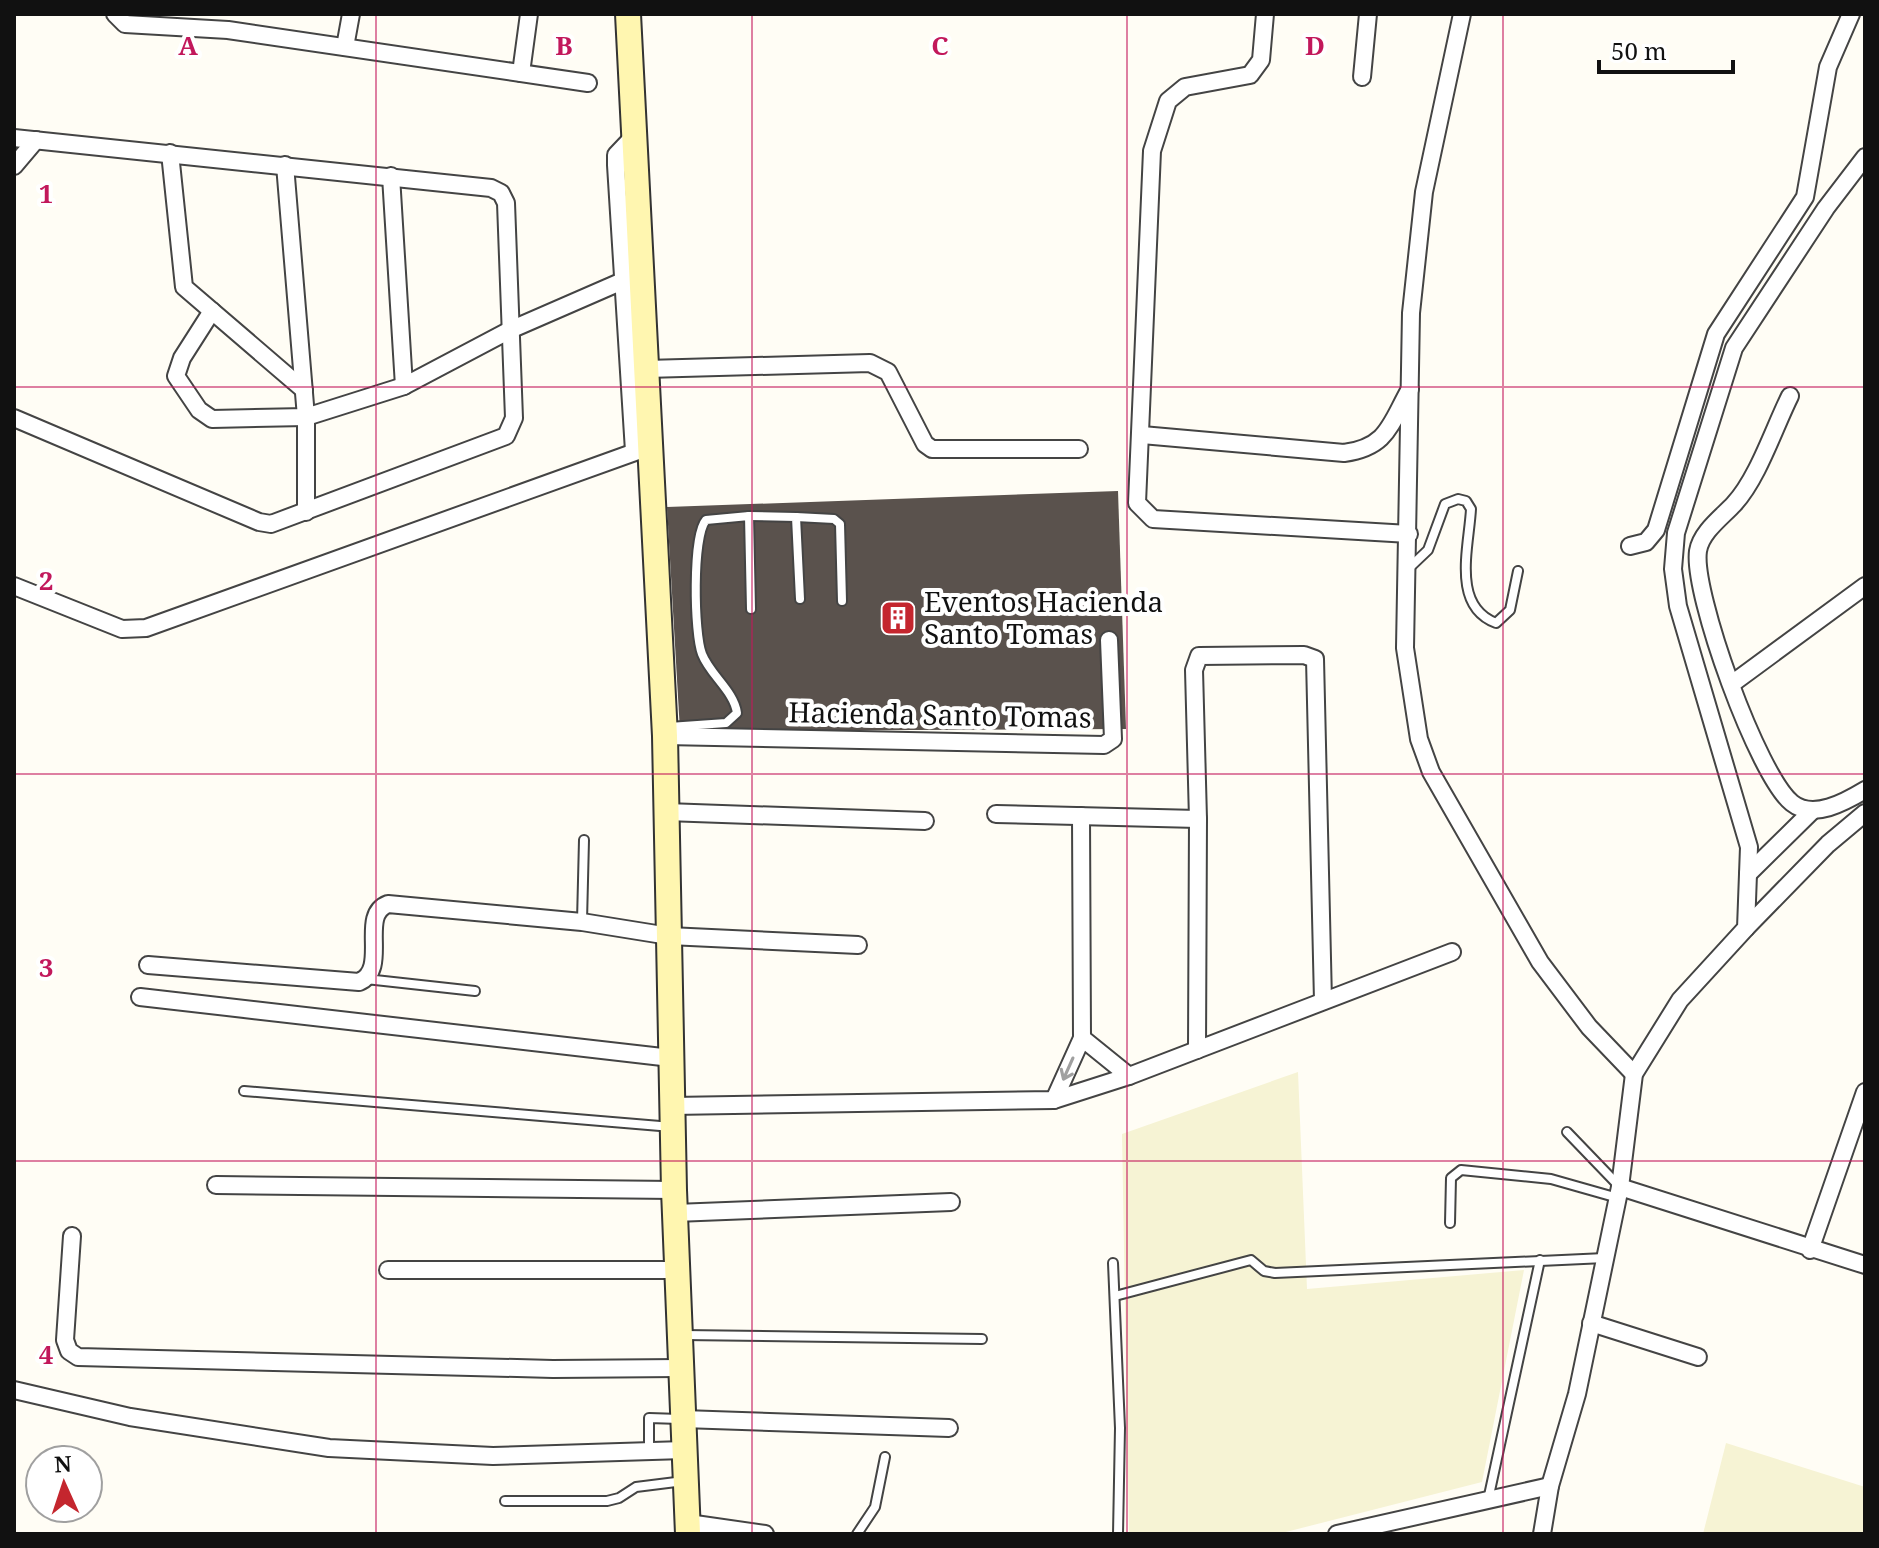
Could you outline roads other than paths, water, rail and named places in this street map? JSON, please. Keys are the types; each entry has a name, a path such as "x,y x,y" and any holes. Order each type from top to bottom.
{"street":[{"path":"115,14 125,24 228,22 345,47 588,83"},
{"path":"345,47 351,14"},
{"path":"521,73 529,14"},
{"path":"628,14 634,136 633,277 642,449 665,732 672,1116 688,1528 765,1534"},
{"path":"1265,14 1261,60 1250,75 1185,87 1168,101 1152,151 1137,503 1153,519 1409,534"},
{"path":"1362,77 1368,14"},
{"path":"1462,14 1424,192 1411,313 1405,648 1419,739 1431,772 1540,962 1589,1027 1634,1074"},
{"path":"1630,546 1652,539 1656,530 1716,334 1805,197 1828,67 1851,14"},
{"path":"14,138 391,176 491,188 501,193 506,203 514,418 506,436 271,524 259,522 14,418"},
{"path":"14,166 36,140"},
{"path":"170,153 184,287 304,390"},
{"path":"1746,928 1749,847 1731,776 1678,606 1673,569 1676,533 1734,348 1826,208 1865,157"},
{"path":"285,165 306,417 306,512"},
{"path":"391,176 404,386"},
{"path":"1805,197 1826,208"},
{"path":"212,311 182,358 176,376 199,410 212,419 306,417 404,386 510,330 633,277"},
{"path":"633,277 646,369 642,449"},
{"path":"646,369 870,363 888,372 925,444 932,449 1079,449"},
{"path":"1142,435 1344,453 1364,450 1377,444 1387,432 1410,388"},
{"path":"1790,396 1748,485 1715,522 1698,549 1699,586 1745,725 1768,774 1793,804 1813,810 1835,806 1865,790"},
{"path":"14,586 122,629 146,628 642,449"},
{"path":"1733,683 1865,586"},
{"name":"Hacienda Santo Tomas","path":"665,732 1104,745 1113,739 1109,640"},
{"path":"1197,1050 1195,660 1199,656 1304,655 1315,659 1323,1001"},
{"path":"1748,874 1813,810"},
{"path":"666,812 925,821"},
{"path":"1542,1534 1550,1486 1577,1394 1619,1192 1634,1074 1680,1000 1828,844 1865,813"},
{"path":"996,814 1198,819"},
{"path":"1054,1100 1082,1038 1081,816"},
{"path":"148,965 350,984 366,979 372,969 376,917 380,908 388,904 582,922 669,936 858,945"},
{"path":"672,1116 1054,1100 1129,1076 1452,952"},
{"path":"140,997 671,1058"},
{"path":"1082,1038 1129,1076"},
{"path":"1810,1250 1865,1092"},
{"path":"216,1185 675,1202 951,1202"},
{"path":"1619,1192 1865,1265"},
{"path":"72,1236 65,1340 69,1351 78,1357 553,1369 680,1368"},
{"path":"388,1270 677,1270"},
{"path":"1591,1323 1698,1357"},
{"path":"14,1390 130,1417 329,1448 493,1456 684,1450"},
{"path":"683,1419 949,1428"},
{"path":"1337,1534 1550,1486"}],"lane":[{"path":"1408,569 1428,550 1445,504 1458,499 1466,501 1471,509 1466,588 1474,608 1482,617 1496,623 1510,610 1518,571"},
{"path":"665,732 726,723 737,713 701,653 696,594 700,534 706,520 749,516 834,519 840,524 842,601"},
{"path":"749,516 751,609"},
{"path":"796,517 800,599"},
{"path":"582,922 584,840"},
{"path":"366,979 475,991"},
{"path":"244,1091 672,1116"},
{"path":"1567,1132 1619,1192"},
{"path":"1450,1223 1451,1178 1461,1170 1551,1179 1619,1192"},
{"path":"1115,1296 1251,1260 1264,1271 1275,1273 1605,1258"},
{"path":"1488,1500 1540,1260"},
{"path":"1113,1263 1120,1428 1118,1534"},
{"path":"680,1335 982,1339"},
{"path":"649,1450 649,1418 683,1419"},
{"path":"857,1534 875,1507 885,1457"},
{"path":"505,1501 607,1501 619,1498 636,1487 685,1481"}],"place":[{"name":"Eventos Hacienda Santo Tomas","path":"898,618"}]}
